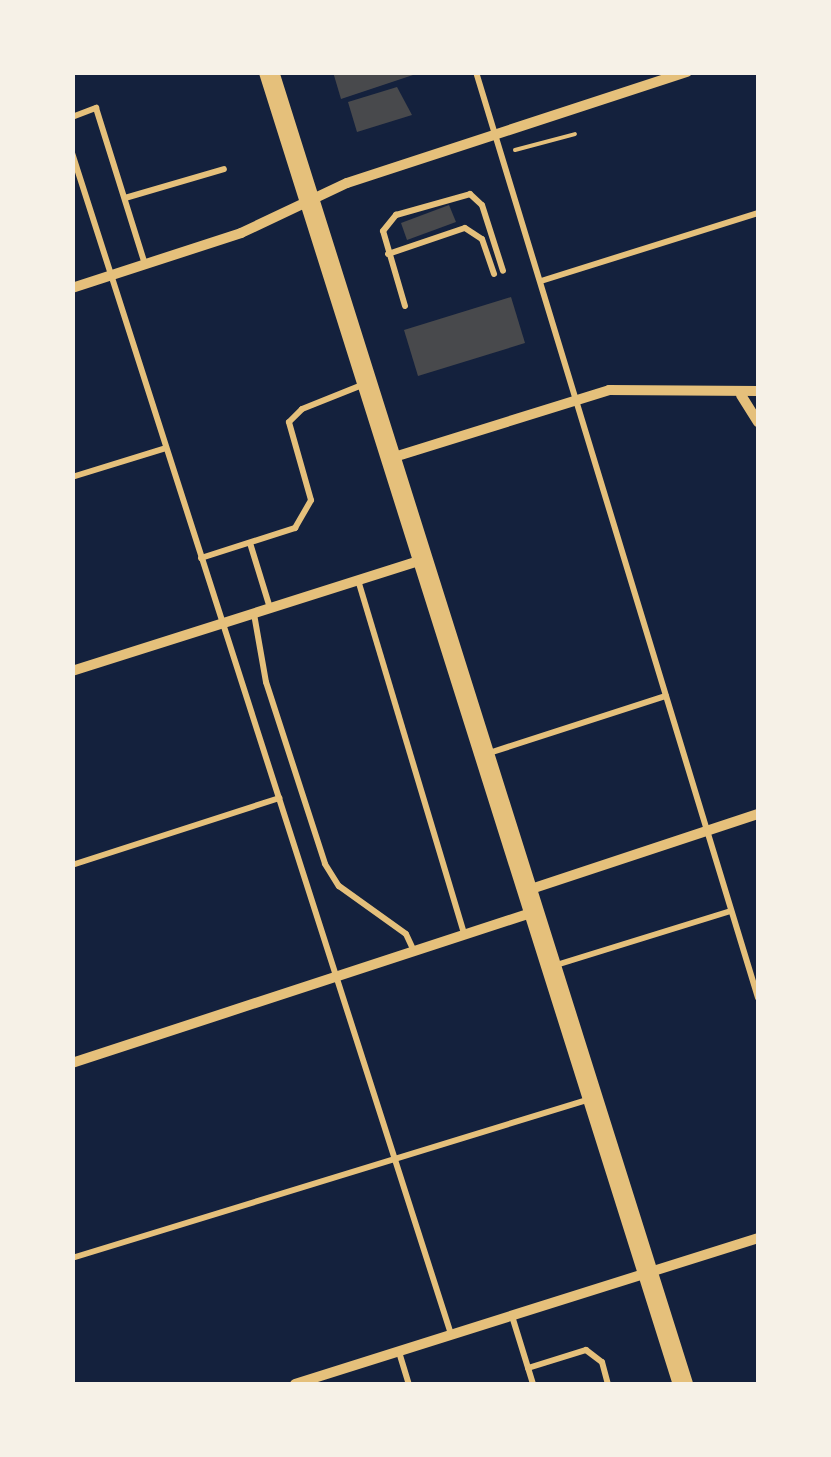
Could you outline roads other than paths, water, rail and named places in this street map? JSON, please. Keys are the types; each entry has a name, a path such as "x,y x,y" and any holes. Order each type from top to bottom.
{"main road":[{"path":"270,72 683,1384"}],"street":[{"path":"72,288 241,233 311,201 687,72"},
{"path":"391,458 577,400 641,388 741,395 758,391"},
{"path":"741,395 758,422"},
{"path":"72,671 422,560"},
{"path":"528,890 708,835 758,814"},
{"path":"72,1063 535,911"},
{"path":"295,1384 758,1238"}],"lane":[{"path":"476,72 758,998"},
{"path":"72,116 96,108 146,264"},
{"path":"72,153 451,1335"},
{"path":"124,198 224,169"},
{"path":"388,254 465,228 482,240 498,273 482,205 470,194 396,214 384,232 388,254 405,306"},
{"path":"541,281 758,212"},
{"path":"201,558 295,528 311,500 289,422 293,414 368,383"},
{"path":"72,477 166,448"},
{"path":"250,542 270,608"},
{"path":"358,580 464,935"},
{"path":"254,614 266,682 326,864 348,893 396,924 414,952"},
{"path":"484,754 666,696"},
{"path":"72,865 279,798"},
{"path":"552,966 732,911"},
{"path":"747,960 758,956"},
{"path":"72,1258 592,1098"},
{"path":"512,1316 533,1384"},
{"path":"528,1368 586,1350 602,1362 608,1384"},
{"path":"398,1351 409,1384"}]}
